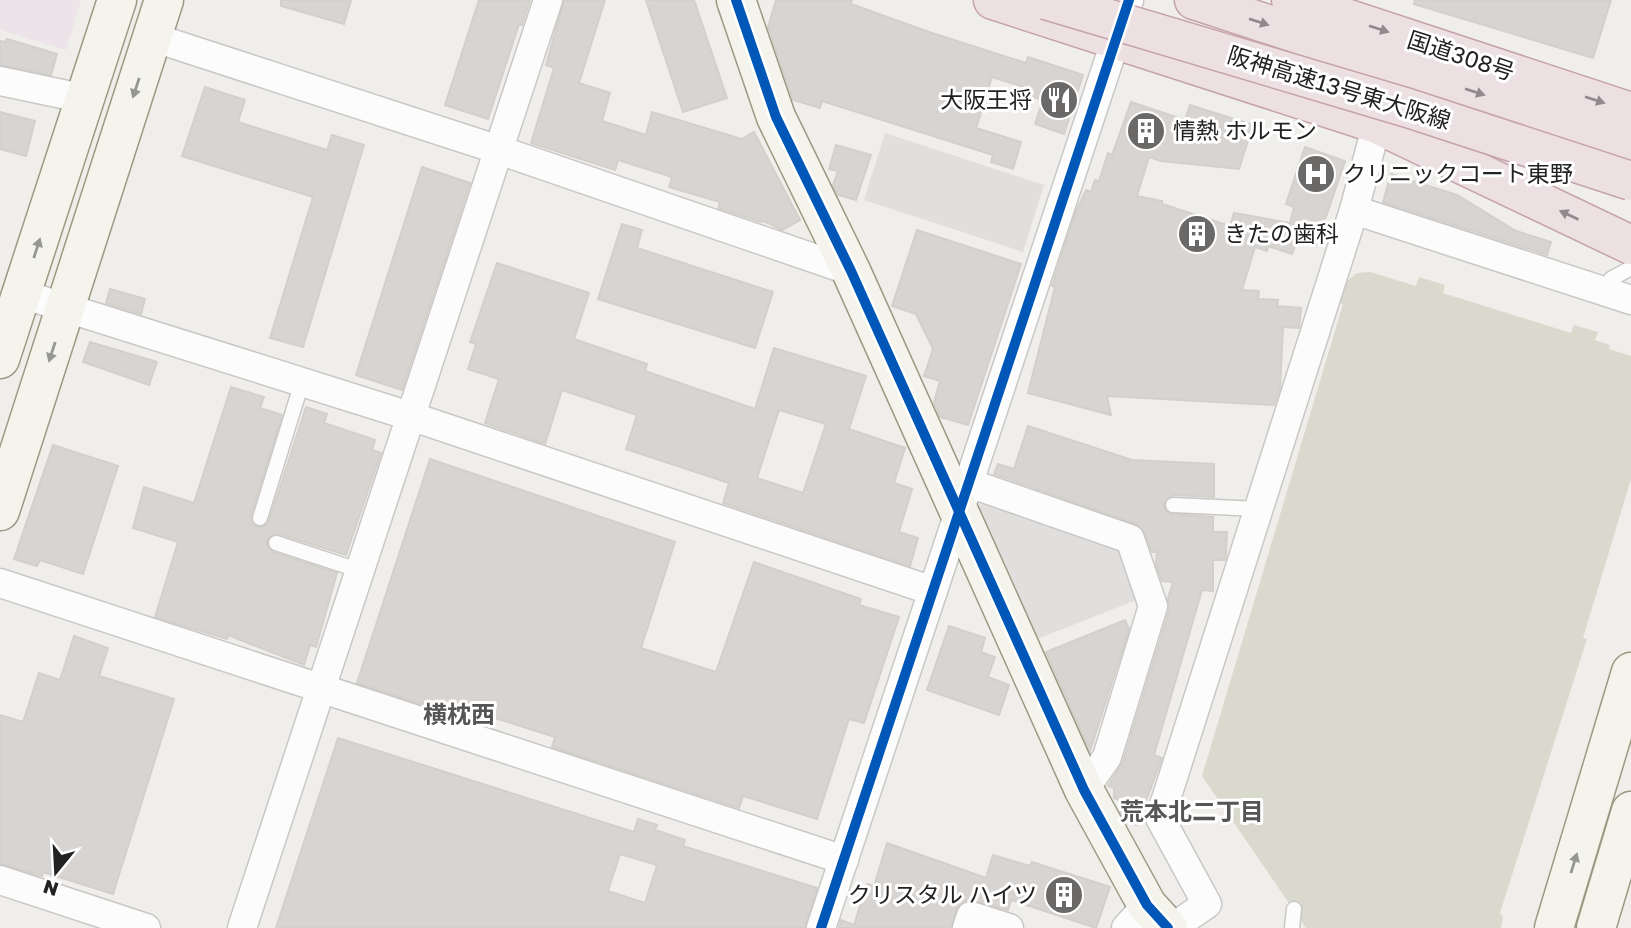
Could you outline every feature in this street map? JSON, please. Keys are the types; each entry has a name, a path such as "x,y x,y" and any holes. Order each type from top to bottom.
{"highway":[{"path":"993,0 1117,40 1478,139 1631,195"},
{"name":"阪神高速13号東大阪線","path":"1046,0 1393,116 1631,181"},
{"name":"阪神高速13号東大阪線","path":"1194,0 1631,143"},
{"name":"国道308号","path":"1291,0 1340,7 1631,112"},
{"path":"1393,116 1631,244"}],"street":[{"path":"0,359 117,0"},
{"path":"0,511 164,0"},
{"path":"242,928 413,417 548,0"},
{"path":"736,0 776,117 964,498 1084,790 1153,922 1208,904 1160,818 1354,210 1393,116"},
{"path":"821,928 1129,0"},
{"path":"152,37 499,150 851,271"},
{"path":"0,81 86,99"},
{"path":"1354,210 1631,300"},
{"path":"22,294 413,417 933,591"},
{"path":"964,498 1130,539 1153,606 1107,757 1084,790"},
{"path":"0,583 844,860"},
{"path":"1554,928 1625,716 1631,672"},
{"path":"1596,928 1631,811"},
{"path":"0,880 146,928"},
{"path":"967,928 971,916 1009,928"}],"lane":[{"path":"1611,279 1631,268"},
{"path":"260,518 302,382"},
{"path":"1173,505 1258,509"},
{"path":"276,543 361,571"},
{"path":"1292,928 1294,909"}],"shaded area":[{"path":"0,0 81,0 66,50 0,30"},
{"path":"885,133 1044,185 1023,252 864,200"},
{"path":"1370,272 1416,286 1419,277 1445,285 1443,293 1571,333 1574,325 1598,332 1595,340 1610,345 1609,349 1631,356 1631,479 1583,638 1587,639 1500,913 1503,917 1501,928 1306,928 1202,776 1343,304 1338,302 1346,282 1357,273"},
{"path":"988,498 1126,547 1144,597 1035,640 979,506"}],"building":[{"path":"281,0 351,0 344,24 281,6"},
{"path":"479,0 530,0 522,25 519,24 488,119 445,105"},
{"path":"564,0 605,0 579,83 610,93 602,121 646,135 652,112 742,139 754,132 800,220 782,230 764,221 718,208 720,202 669,187 672,177 618,160 615,170 531,143 554,68 546,65"},
{"path":"646,0 694,0 727,98 683,112"},
{"path":"776,0 852,0 851,4 929,32 1026,63 1028,57 1083,75 1064,134 1035,124 1043,100 1028,95 1030,89 992,77 976,128 1021,142 1013,169 991,162 993,155 822,101 820,108 793,100 768,27"},
{"path":"1415,0 1611,0 1593,58 1414,4"},
{"path":"7,39 57,54 51,75 0,65 0,41 5,42"},
{"path":"205,87 245,100 238,122 327,150 332,135 364,145 303,347 270,338 313,197 182,156"},
{"path":"1131,102 1185,120 1190,105 1253,125 1239,169 1161,161 1149,157 1137,196 1162,201 1162,204 1230,226 1234,213 1290,223 1294,207 1286,204 1305,147 1345,161 1316,246 1297,240 1292,254 1268,246 1267,251 1255,247 1242,290 1259,291 1258,299 1278,300 1277,306 1301,308 1299,328 1283,327 1280,388 1274,405 1107,396 1111,415 1028,393 1055,287 1052,286 1076,211 1086,190 1091,192 1095,180 1099,181 1108,153 1112,155"},
{"path":"0,112 35,121 26,156 0,149"},
{"path":"836,145 871,155 856,200 838,195 833,185 838,171 829,169"},
{"path":"422,167 470,183 402,390 356,375"},
{"path":"1391,174 1457,195 1516,231 1551,242 1547,255 1383,202"},
{"path":"622,224 642,230 637,248 773,292 755,348 598,299"},
{"path":"917,230 1021,264 968,425 940,417 934,402 940,381 924,376 933,349 916,314 892,306"},
{"path":"497,263 589,293 574,339 647,364 645,371 755,409 774,348 866,376 849,429 905,448 894,483 912,489 899,532 918,538 910,566 723,503 729,483 626,449 637,415 562,390 545,444 485,423 499,379 468,369 476,344 470,342","holes":["779,410 826,424 803,493 757,478"]},
{"path":"110,289 145,299 141,314 106,303"},
{"path":"90,342 157,362 149,385 83,362"},
{"path":"231,387 264,397 260,408 282,415 251,515 257,527 263,527 269,521 306,407 327,414 324,423 375,440 372,450 381,453 346,555 279,534 267,539 267,546 273,552 337,573 316,647 310,645 304,665 228,635 227,639 155,617 178,542 133,528 144,487 194,503"},
{"path":"1028,426 1132,460 1214,464 1214,497 1173,495 1164,504 1165,510 1172,514 1213,517 1213,532 1227,532 1226,556 1225,560 1213,560 1213,591 1202,590 1154,755 1162,758 1137,825 1127,823 1120,811 1123,802 1114,798 1114,788 1108,786 1123,762 1169,611 1168,598 1173,582 1162,581 1156,564 1157,552 1152,552 1145,533 1136,524 994,474 998,464 1014,469"},
{"path":"53,445 118,466 83,574 40,560 37,566 14,559"},
{"path":"430,459 675,542 641,648 716,672 754,562 861,599 859,605 899,617 864,723 849,719 817,819 743,796 739,808 552,747 555,737 476,712 475,715 426,700 424,705 357,683"},
{"path":"1125,620 1129,629 1090,751 1046,652"},
{"path":"949,626 985,638 981,652 995,657 988,677 1009,685 999,715 927,690"},
{"path":"74,636 108,648 99,676 174,699 113,894 43,872 42,876 0,864 0,715 23,722 39,673 60,680"},
{"path":"338,738 634,832 638,819 657,825 655,830 685,840 683,846 817,888 805,928 276,928","holes":["620,854 657,865 645,903 608,891"]},
{"path":"887,843 986,878 993,855 1030,866 1032,862 1110,887 1096,928 1011,900 1008,910 968,900 956,910 951,928 839,928 841,920 854,925 867,884 874,886"}],"cycle path":[{"path":"736,0 776,117 851,271 1084,790 1147,905 1168,928"},
{"path":"821,928 1129,0"}],"place":[{"name":"大阪王将","path":"1059,100"},
{"name":"情熱 ホルモン","path":"1146,131"},
{"name":"クリニックコート東野","path":"1316,174"},
{"name":"きたの歯科","path":"1197,234"},
{"name":"クリスタル ハイツ","path":"1064,895"}],"district":[{"name":"横枕西","path":"459,715"},
{"name":"荒本北二丁目","path":"1192,812"}]}
